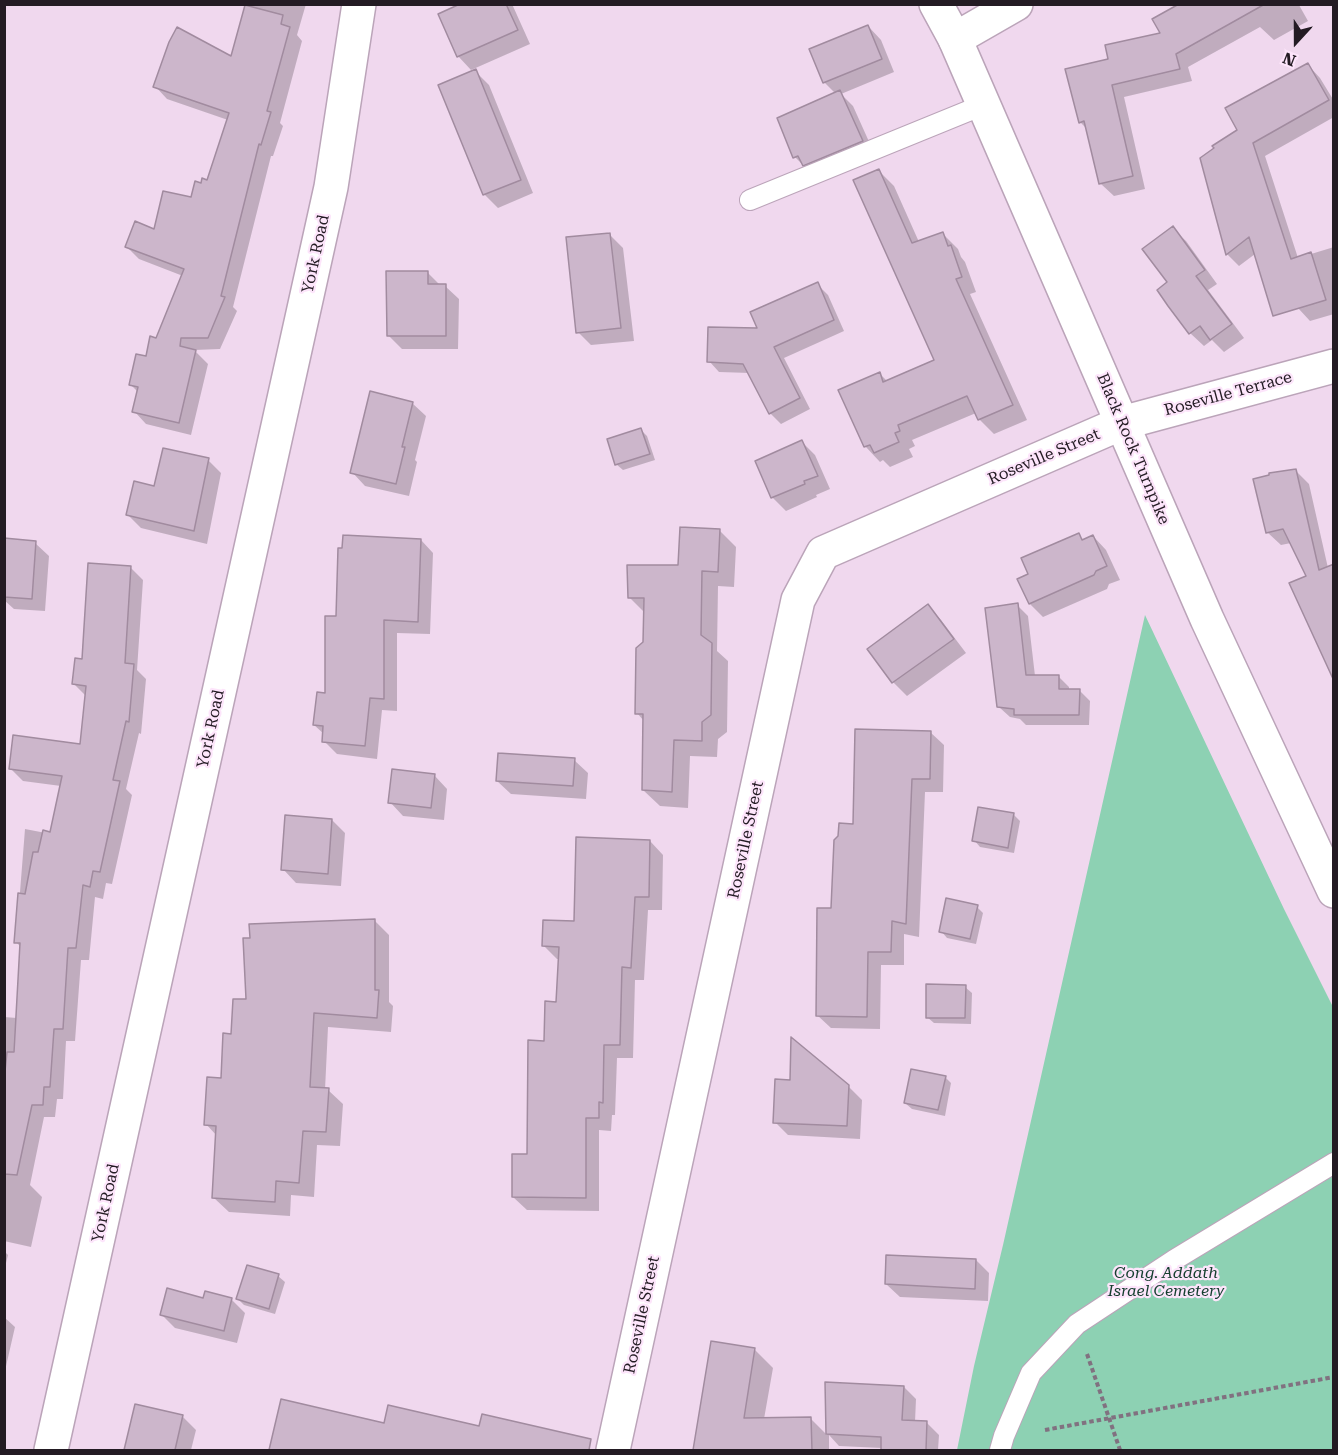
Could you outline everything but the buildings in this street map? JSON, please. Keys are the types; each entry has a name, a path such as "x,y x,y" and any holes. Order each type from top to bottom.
{"street":[{"name":"York Road","path":"51,1450 331,187 359,4"},
{"name":"Black Rock Turnpike","path":"936,4 955,39 1207,619 1334,891"},
{"path":"955,39 1016,4"},
{"name":"Roseville Terrace","path":"1122,423 1334,366"},
{"name":"Roseville Street","path":"613,1450 798,600 823,553 1122,423"}],"lane":[{"path":"750,200 983,105"},
{"path":"1000,1450 1031,1373 1077,1324 1174,1260 1334,1163"}],"path":[{"path":"1077,1324 1120,1450"},
{"path":"1045,1430 1334,1377"}],"green space":[{"name":"Cong. Addath Israel Cemetery","path":"1145,615 1284,909 1333,1007 1333,1450 957,1450 974,1366"}]}
